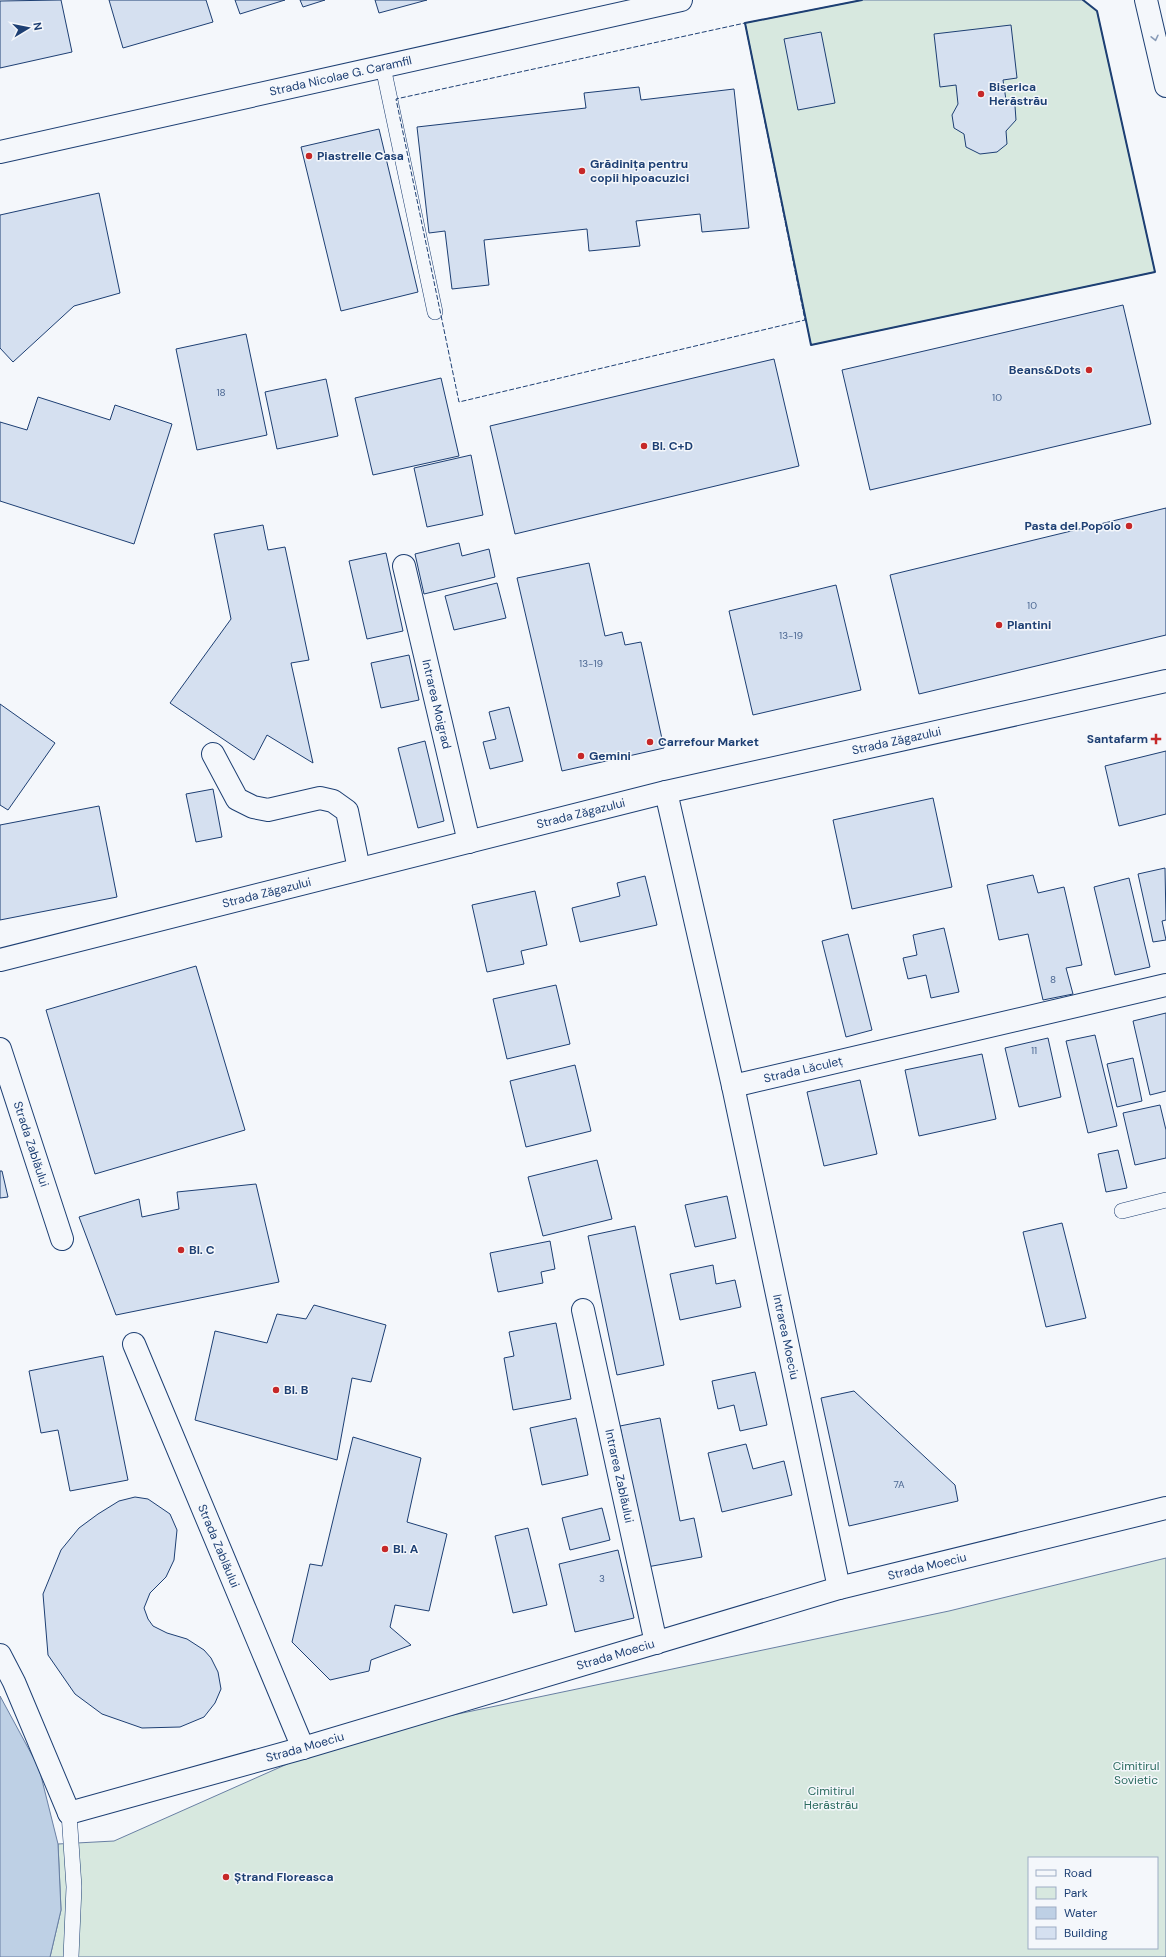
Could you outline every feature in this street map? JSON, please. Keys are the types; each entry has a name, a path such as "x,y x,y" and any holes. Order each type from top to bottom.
{"street":[{"path":"1146,0 1166,86"},
{"name":"Strada Nicolae G. Caramfil","path":"0,152 675,1"},
{"name":"Intrarea Moigrad","path":"404,566 469,842"},
{"name":"Strada Zăgazului","path":"0,960 666,792 1166,681"},
{"path":"213,754 237,799 253,807 268,810 320,798 333,801 347,811 360,870"},
{"path":"666,792 733,1086"},
{"name":"Strada Lăculeț","path":"733,1086 1166,985"},
{"name":"Strada Zablăului","path":"0,1049 62,1239"},
{"name":"Intrarea Moeciu","path":"733,1086 840,1588"},
{"name":"Intrarea Zablăului","path":"583,1310 656,1643"},
{"name":"Strada Zablăului","path":"134,1344 303,1748"},
{"name":"Strada Moeciu","path":"69,1813 303,1748 840,1588 1166,1508"},
{"path":"0,1655 14,1682 69,1813"}],"lane":[{"path":"382,67 435,312"},
{"path":"1122,1210 1166,1200"},
{"path":"69,1813 74,1887 70,1957"}],"green space":[{"path":"862,0 1083,0 1097,11 1155,272 811,345 745,23"},
{"name":"Cimitirul Herăstrău","path":"1166,1558 1166,1957 50,1957 61,1910 58,1844 114,1841 348,1737 949,1611"}],"water":[{"path":"0,1696 39,1768 58,1844 61,1910 50,1957 0,1957"}],"building":[{"path":"61,0 72,52 0,68 0,1"},
{"path":"109,0 206,0 213,22 123,48"},
{"path":"235,0 285,0 240,14"},
{"path":"300,0 325,0 303,7"},
{"path":"375,0 427,0 379,13"},
{"name":"Biserica Herăstrău","path":"1011,25 1017,78 1003,80 1006,100 1015,106 1016,120 1006,131 1007,144 997,152 980,154 966,147 964,134 954,128 952,115 958,104 956,85 940,87 934,34"},
{"path":"821,32 835,103 798,110 784,39"},
{"name":"Grădinița pentru copii hipoacuzici","path":"639,87 641,100 734,89 749,228 702,232 700,214 636,221 640,246 589,251 587,229 484,240 489,285 452,289 445,231 429,233 417,127 586,108 584,93"},
{"path":"379,129 418,292 341,311 301,147"},
{"path":"99,193 120,293 74,306 13,362 0,348 0,215"},
{"path":"1123,305 1151,424 870,490 842,370"},
{"path":"246,334 267,435 197,450 176,349"},
{"name":"Bl. C+D","path":"774,359 799,466 515,534 490,426"},
{"path":"441,378 459,456 373,475 355,398"},
{"path":"326,379 338,436 277,449 265,392"},
{"path":"38,397 110,420 115,405 172,424 134,544 0,501 0,422 27,430"},
{"path":"471,455 483,515 427,527 414,468"},
{"path":"1166,508 1166,635 919,694 890,575"},
{"path":"263,525 268,550 285,547 309,660 291,663 313,763 267,735 254,760 170,703 231,619 214,534"},
{"path":"459,543 462,556 489,549 495,577 424,594 415,554"},
{"path":"386,553 403,631 367,639 349,561"},
{"path":"589,563 605,636 622,632 625,645 641,642 664,748 562,771 517,578"},
{"path":"497,583 506,618 454,630 445,596"},
{"path":"836,585 861,690 753,715 729,611"},
{"path":"409,655 419,700 381,708 371,663"},
{"path":"0,704 55,743 8,810 0,805"},
{"path":"509,707 523,761 490,769 483,742 496,739 489,712"},
{"path":"425,741 444,821 418,828 398,748"},
{"path":"1166,751 1166,814 1119,826 1105,766"},
{"path":"213,789 222,837 196,842 186,794"},
{"path":"933,798 952,887 852,909 833,820"},
{"path":"99,806 117,897 0,920 0,825"},
{"path":"1165,868 1166,920 1162,921 1166,940 1153,942 1138,874"},
{"path":"1033,875 1038,893 1064,887 1082,965 1066,968 1073,994 1043,1000 1028,934 999,940 987,885"},
{"path":"645,876 657,925 580,942 572,908 620,896 617,883"},
{"path":"1129,878 1150,967 1115,975 1094,887"},
{"path":"535,891 547,945 521,951 524,964 487,972 472,905"},
{"path":"944,928 959,992 931,998 926,975 908,979 903,958 917,955 913,935"},
{"path":"848,934 872,1030 846,1037 822,941"},
{"path":"196,966 245,1130 95,1174 46,1010"},
{"path":"556,985 570,1044 507,1059 493,999"},
{"path":"1166,1013 1166,1091 1150,1095 1133,1021"},
{"path":"1095,1035 1117,1126 1088,1133 1066,1041"},
{"path":"1048,1038 1061,1097 1019,1107 1005,1048"},
{"path":"982,1054 996,1119 919,1136 905,1070"},
{"path":"1133,1058 1142,1101 1117,1107 1107,1064"},
{"path":"575,1065 591,1131 526,1147 510,1081"},
{"path":"860,1080 877,1154 824,1166 807,1092"},
{"path":"1160,1105 1166,1130 1166,1158 1135,1165 1123,1113"},
{"path":"1118,1150 1127,1188 1106,1192 1098,1154"},
{"path":"597,1160 612,1219 543,1236 528,1177"},
{"path":"0,1171 2,1171 8,1197 0,1198"},
{"name":"Bl. C","path":"256,1184 279,1282 116,1315 79,1217 139,1199 142,1217 179,1209 177,1192"},
{"path":"727,1196 736,1238 695,1247 685,1205"},
{"path":"1062,1223 1086,1318 1046,1327 1023,1232"},
{"path":"635,1226 664,1365 617,1375 588,1236"},
{"path":"550,1241 555,1269 541,1272 543,1283 498,1292 490,1253"},
{"path":"713,1265 716,1284 735,1280 741,1307 680,1320 670,1274"},
{"name":"Bl. B","path":"314,1305 386,1325 371,1382 352,1378 337,1460 195,1420 215,1331 267,1343 277,1314 306,1319"},
{"path":"556,1323 571,1399 513,1410 504,1358 514,1356 509,1332"},
{"path":"103,1356 128,1480 70,1491 58,1430 41,1433 29,1371"},
{"path":"755,1372 767,1425 740,1431 734,1405 718,1409 712,1381"},
{"path":"854,1391 955,1485 958,1501 849,1526 821,1398"},
{"path":"576,1418 588,1475 542,1485 530,1428"},
{"path":"660,1418 680,1521 694,1518 702,1557 647,1567 620,1426"},
{"name":"Bl. A","path":"353,1437 421,1458 407,1522 447,1534 429,1611 395,1605 390,1627 411,1645 371,1660 369,1671 330,1680 292,1642 310,1564 322,1566"},
{"path":"746,1444 753,1469 784,1461 792,1495 722,1512 708,1453"},
{"path":"135,1497 148,1499 170,1514 177,1530 174,1560 166,1577 150,1593 144,1608 148,1619 153,1626 167,1633 187,1639 204,1650 211,1658 218,1672 221,1689 215,1703 204,1717 180,1727 142,1728 102,1714 75,1694 48,1655 43,1594 61,1550 79,1528 98,1514 119,1501"},
{"path":"602,1508 610,1540 570,1550 562,1518"},
{"path":"528,1528 547,1605 513,1613 495,1536"},
{"path":"618,1550 634,1618 575,1632 559,1564"}],"fence":[{"path":"745,23 805,320 459,402 396,99 745,23"}],"wall":[{"path":"862,0 745,23 811,345 1155,272 1097,11 1083,0"}],"place":[{"name":"Biserica Herăstrău","path":"981,94"},
{"name":"Piastrelle Casa","path":"309,156"},
{"name":"Grădinița pentru copii hipoacuzici","path":"582,171"},
{"name":"Beans&Dots","path":"1089,370"},
{"name":"Bl. C+D","path":"644,446"},
{"name":"Pasta del Popolo","path":"1129,526"},
{"name":"Plantini","path":"999,625"},
{"name":"Santafarm","path":"1156,739"},
{"name":"Carrefour Market","path":"650,742"},
{"name":"Gemini","path":"581,756"},
{"name":"Bl. C","path":"181,1250"},
{"name":"Bl. B","path":"276,1390"},
{"name":"Bl. A","path":"385,1549"},
{"name":"Ștrand Floreasca","path":"226,1877"}],"park label":[{"name":"Cimitirul Sovietic","path":"1136,1773"}]}
